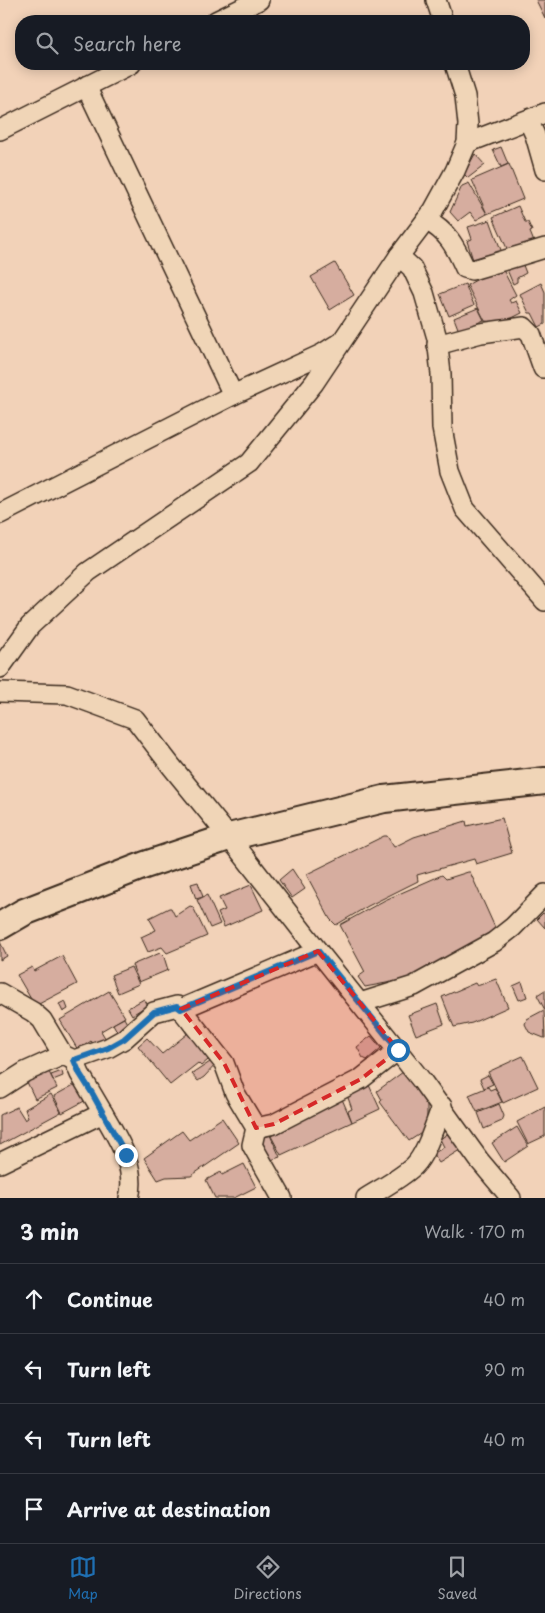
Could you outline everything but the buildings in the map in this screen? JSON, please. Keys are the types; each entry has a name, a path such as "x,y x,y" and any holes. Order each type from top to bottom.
{"street":[{"path":"228,15 259,0"},
{"path":"436,0 440,15"},
{"path":"0,130 119,70"},
{"path":"0,668 30,626 88,572 249,463 314,384 426,220 456,171 467,143 468,124 465,96 457,70"},
{"path":"86,86 233,395"},
{"path":"467,143 537,116 535,135 545,170"},
{"path":"426,220 445,232 467,269 472,270 545,248"},
{"path":"400,256 412,268 424,293 438,345 441,374 442,428 450,471 465,509 545,601"},
{"path":"438,345 481,333 524,327 531,334 543,368 545,368"},
{"path":"0,514 233,395 322,354 341,342"},
{"path":"0,692 67,694 135,719 442,1106 479,1160 511,1198"},
{"path":"0,926 24,912 145,865 229,837 384,799 545,781"},
{"path":"360,1004 414,986 494,942 513,927 545,894"},
{"path":"181,1009 318,951"},
{"path":"0,993 33,1012 42,1020 80,1074 126,1155 130,1174 131,1189 129,1198"},
{"path":"0,1088 25,1072 108,1048 124,1039 154,1012 177,1006 224,1063 235,1093 256,1128 252,1146 282,1198"},
{"path":"256,1128 274,1124 360,1079 398,1050"},
{"path":"366,1198 415,1165 424,1150 442,1106"},
{"path":"0,1162 103,1114"}],"highlighted area":[{"path":"318,951 398,1050 361,1079 274,1124 256,1128 224,1063 181,1009"}],"route":[{"path":"126,1155 74,1060 108,1048 124,1039 154,1012 177,1006 181,1009 318,951 398,1050"}]}
